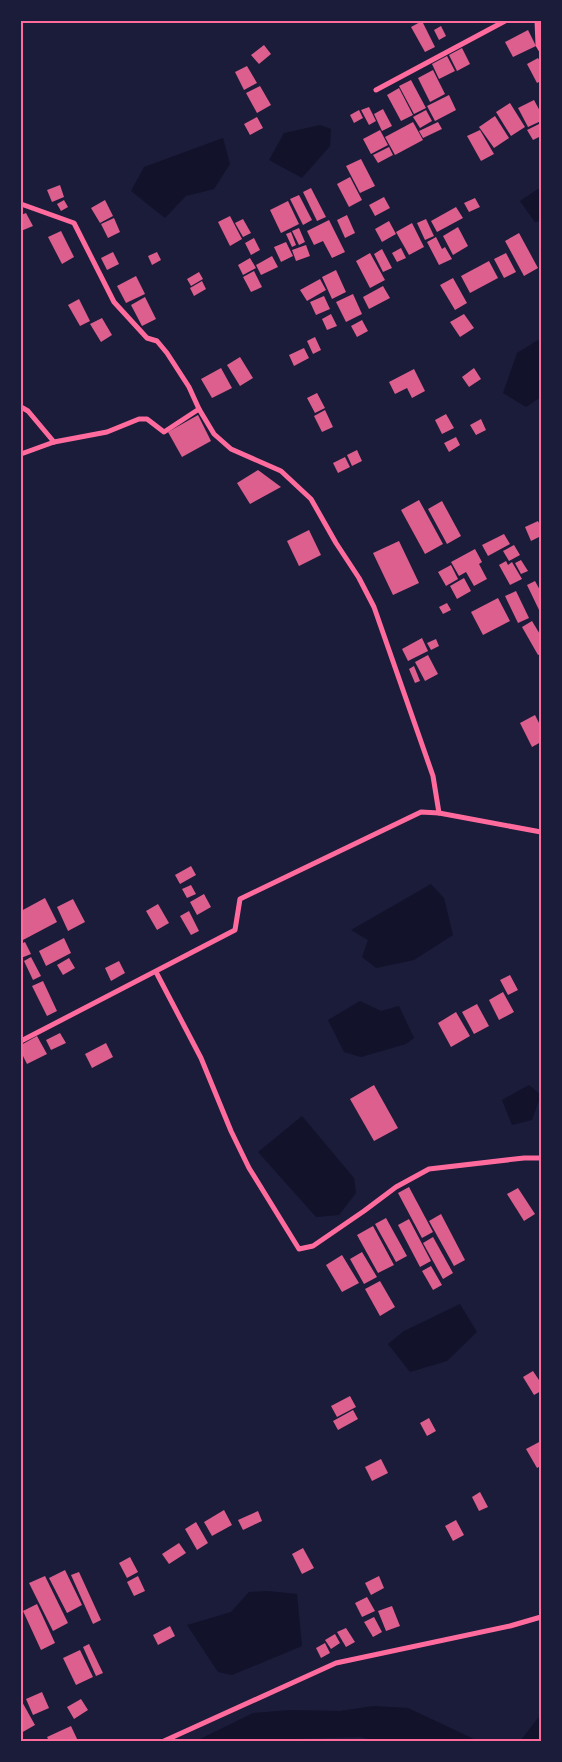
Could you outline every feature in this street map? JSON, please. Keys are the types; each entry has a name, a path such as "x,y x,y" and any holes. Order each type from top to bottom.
{"street":[{"path":"376,90 505,21"},
{"path":"537,21 538,45 541,50"},
{"path":"21,204 74,224 114,302 147,338 157,341 167,353 189,387 199,410 214,434 231,449 281,471 311,499 359,578 374,607 433,776 439,813"},
{"path":"21,407 28,411 54,442"},
{"path":"21,454 54,442 106,432 139,419 147,419 164,432 199,410"},
{"path":"21,1041 235,930 240,899 421,812 439,813 541,832"},
{"path":"156,972 201,1058 249,1168 299,1249 313,1246 396,1187 429,1169 524,1158 541,1158"},
{"path":"164,1741 336,1664 510,1626 541,1617"}],"shaded area":[{"path":"320,125 331,129 330,146 302,178 269,160 284,133"},
{"path":"223,138 230,164 214,189 186,196 165,218 131,191 144,167"},
{"path":"541,187 541,221 535,222 520,201"},
{"path":"541,340 541,397 526,407 503,393 517,353"},
{"path":"431,884 444,898 453,935 414,960 376,968 362,957 368,940 351,930"},
{"path":"360,1001 381,1011 399,1006 414,1038 406,1044 361,1057 344,1052 328,1020"},
{"path":"529,1085 541,1095 532,1120 512,1125 502,1100"},
{"path":"302,1116 354,1178 356,1193 339,1215 316,1217 258,1152"},
{"path":"460,1304 477,1332 447,1361 410,1372 388,1344 404,1331"},
{"path":"267,1591 297,1594 302,1646 232,1675 218,1672 187,1625 231,1612 249,1592"},
{"path":"373,1706 408,1708 478,1741 377,1741 360,1737 294,1739 285,1741 196,1741 253,1713 289,1710 340,1711"},
{"path":"541,1714 541,1741 517,1741 521,1740"}],"building":[{"path":"422,21 435,47 425,52 411,27"},
{"path":"441,26 446,36 439,40 434,30"},
{"path":"528,30 536,46 513,57 505,42"},
{"path":"264,45 271,54 259,64 251,55"},
{"path":"462,48 470,64 457,71 449,55"},
{"path":"447,56 455,71 439,79 432,64"},
{"path":"538,58 541,63 541,81 537,83 527,64"},
{"path":"247,66 257,83 244,90 235,72"},
{"path":"433,70 445,94 430,102 418,78"},
{"path":"411,80 426,108 414,114 399,86"},
{"path":"260,86 271,105 257,113 246,93"},
{"path":"399,88 413,115 401,121 387,95"},
{"path":"449,95 456,110 435,121 427,106"},
{"path":"534,100 541,113 541,121 528,127 518,108"},
{"path":"510,103 525,127 511,136 496,112"},
{"path":"369,107 376,121 369,125 361,110"},
{"path":"383,109 392,126 382,131 374,114"},
{"path":"359,110 363,118 354,123 350,115"},
{"path":"426,110 432,121 420,128 413,117"},
{"path":"495,116 509,138 494,148 479,127"},
{"path":"257,117 263,128 250,135 244,124"},
{"path":"413,122 423,140 395,155 385,137"},
{"path":"438,122 442,129 423,138 419,131"},
{"path":"541,123 541,136 533,140 527,130"},
{"path":"380,130 388,145 371,154 363,139"},
{"path":"480,130 494,154 481,161 467,136"},
{"path":"389,147 393,155 378,163 373,155"},
{"path":"361,159 375,186 360,193 346,166"},
{"path":"350,177 362,200 349,207 337,184"},
{"path":"60,185 64,197 52,202 47,190"},
{"path":"311,188 326,217 317,221 303,192"},
{"path":"299,195 312,220 303,225 290,199"},
{"path":"384,197 390,208 375,216 369,205"},
{"path":"475,198 480,207 469,212 464,203"},
{"path":"64,200 68,207 61,211 57,204"},
{"path":"105,200 113,216 100,223 91,208"},
{"path":"288,201 299,224 281,233 270,210"},
{"path":"456,207 463,218 437,232 431,221"},
{"path":"26,213 33,226 21,231 21,215"},
{"path":"347,215 355,233 345,238 337,220"},
{"path":"230,216 242,239 230,246 218,222"},
{"path":"114,218 120,232 108,238 101,224"},
{"path":"243,219 251,233 243,237 235,223"},
{"path":"426,219 434,236 425,240 417,223"},
{"path":"329,220 345,252 332,258 323,241 314,245 307,231"},
{"path":"389,221 396,234 382,242 375,229"},
{"path":"412,223 424,247 409,255 396,232"},
{"path":"458,227 468,246 453,255 443,236"},
{"path":"299,228 305,242 299,245 292,231"},
{"path":"61,231 74,257 62,264 48,237"},
{"path":"291,232 296,245 292,247 286,234"},
{"path":"519,233 538,268 524,276 505,241"},
{"path":"436,237 442,249 445,247 452,259 439,265 427,242"},
{"path":"254,238 260,250 251,255 245,243"},
{"path":"286,242 293,256 281,262 274,247"},
{"path":"306,245 310,256 296,261 292,250"},
{"path":"401,248 406,258 397,262 392,253"},
{"path":"382,249 392,268 383,272 374,254"},
{"path":"113,252 119,264 107,270 101,258"},
{"path":"157,252 161,260 152,265 148,256"},
{"path":"370,253 385,280 370,288 356,261"},
{"path":"506,253 516,272 504,278 494,259"},
{"path":"272,256 278,267 261,275 256,265"},
{"path":"250,258 256,268 243,275 238,265"},
{"path":"489,261 498,278 470,293 461,276"},
{"path":"336,270 346,292 332,299 322,277"},
{"path":"254,271 262,287 251,292 243,277"},
{"path":"199,272 203,279 191,286 187,279"},
{"path":"136,276 145,294 126,303 117,286"},
{"path":"453,278 467,303 455,310 440,285"},
{"path":"320,279 326,290 307,301 300,290"},
{"path":"202,281 206,289 194,296 190,288"},
{"path":"383,286 390,298 369,309 363,297"},
{"path":"353,294 362,314 346,322 336,302"},
{"path":"324,296 330,309 316,315 310,302"},
{"path":"145,297 156,319 142,326 131,305"},
{"path":"79,299 90,321 80,326 68,305"},
{"path":"331,314 337,326 327,330 322,319"},
{"path":"464,314 474,328 460,337 450,322"},
{"path":"102,318 112,335 101,342 90,324"},
{"path":"362,320 368,331 357,337 351,326"},
{"path":"315,337 321,350 313,354 307,341"},
{"path":"304,348 309,358 294,366 289,355"},
{"path":"240,357 253,378 240,386 227,365"},
{"path":"221,368 232,388 212,398 201,379"},
{"path":"474,368 481,379 469,387 462,377"},
{"path":"414,369 425,391 412,398 407,388 395,394 389,382"},
{"path":"317,393 325,408 315,413 307,398"},
{"path":"325,410 333,427 322,432 314,416"},
{"path":"446,414 454,428 442,434 435,420"},
{"path":"198,415 211,441 182,457 168,432"},
{"path":"481,419 486,430 476,435 470,425"},
{"path":"456,437 460,445 449,452 444,443"},
{"path":"357,450 362,461 352,466 347,455"},
{"path":"345,457 350,467 338,473 333,463"},
{"path":"258,470 281,487 250,504 237,483"},
{"path":"419,500 443,544 425,554 401,510"},
{"path":"442,501 461,536 447,544 428,509"},
{"path":"538,521 541,527 541,536 531,541 525,527"},
{"path":"309,530 321,555 299,566 287,541"},
{"path":"504,534 510,544 488,556 482,545"},
{"path":"399,541 419,583 393,595 373,553"},
{"path":"514,545 520,555 509,561 503,551"},
{"path":"475,549 482,562 479,564 487,579 474,586 466,572 459,576 451,562"},
{"path":"521,560 528,571 521,574 515,563"},
{"path":"506,561 508,565 512,562 522,579 510,585 499,565"},
{"path":"451,565 458,579 446,586 438,572"},
{"path":"464,578 471,591 457,599 450,586"},
{"path":"535,581 541,592 541,614 527,585"},
{"path":"516,591 529,618 518,623 505,596"},
{"path":"498,598 510,621 483,635 471,612"},
{"path":"447,603 451,610 443,614 439,607"},
{"path":"532,621 541,636 541,654 538,655 522,627"},
{"path":"422,638 428,651 408,661 402,649"},
{"path":"436,639 439,646 431,650 427,643"},
{"path":"428,655 438,674 425,681 415,662"},
{"path":"414,666 420,681 415,683 409,669"},
{"path":"535,715 541,727 541,742 532,747 520,723"},
{"path":"191,866 196,875 180,884 175,875"},
{"path":"191,885 196,894 187,898 182,889"},
{"path":"204,894 211,907 197,915 190,902"},
{"path":"45,898 57,922 23,940 21,937 21,911"},
{"path":"73,899 85,922 68,931 57,907"},
{"path":"158,904 169,923 157,930 146,911"},
{"path":"189,911 199,931 191,935 180,916"},
{"path":"64,938 71,953 46,966 39,951"},
{"path":"25,942 31,954 21,958 21,944"},
{"path":"31,957 41,976 33,980 24,961"},
{"path":"69,958 75,968 63,975 57,965"},
{"path":"119,961 125,973 111,981 105,968"},
{"path":"510,975 518,990 508,995 500,980"},
{"path":"43,981 57,1011 47,1016 32,986"},
{"path":"503,992 514,1012 499,1020 489,1000"},
{"path":"477,1004 489,1026 474,1034 462,1012"},
{"path":"456,1012 470,1036 451,1047 438,1023"},
{"path":"60,1033 66,1043 51,1050 46,1040"},
{"path":"37,1036 47,1054 27,1064 21,1052 21,1045"},
{"path":"106,1043 113,1057 92,1068 85,1054"},
{"path":"374,1085 398,1128 374,1141 350,1099"},
{"path":"409,1187 433,1232 422,1238 398,1193"},
{"path":"518,1188 535,1214 524,1221 507,1194"},
{"path":"441,1214 465,1260 454,1266 429,1221"},
{"path":"386,1218 407,1256 396,1262 375,1224"},
{"path":"409,1219 431,1261 420,1267 398,1225"},
{"path":"373,1226 394,1265 378,1273 357,1235"},
{"path":"433,1237 453,1273 443,1279 423,1243"},
{"path":"362,1252 377,1277 364,1284 350,1259"},
{"path":"342,1255 359,1283 342,1292 326,1265"},
{"path":"431,1266 442,1285 433,1290 422,1271"},
{"path":"380,1281 395,1307 380,1316 365,1289"},
{"path":"533,1371 541,1383 541,1391 534,1395 523,1377"},
{"path":"350,1396 356,1407 337,1417 331,1406"},
{"path":"353,1410 358,1419 338,1430 333,1421"},
{"path":"429,1418 436,1431 427,1436 420,1423"},
{"path":"541,1441 541,1466 537,1468 526,1449"},
{"path":"381,1459 388,1473 372,1481 365,1467"},
{"path":"480,1492 488,1507 479,1511 472,1497"},
{"path":"224,1510 232,1525 212,1536 204,1522"},
{"path":"258,1511 262,1521 243,1530 238,1520"},
{"path":"456,1520 464,1535 453,1541 445,1526"},
{"path":"196,1522 208,1543 197,1550 185,1529"},
{"path":"179,1543 186,1553 169,1564 162,1554"},
{"path":"303,1548 314,1568 302,1574 292,1554"},
{"path":"130,1557 138,1572 127,1578 119,1563"},
{"path":"65,1570 82,1605 67,1613 49,1578"},
{"path":"79,1572 101,1620 93,1624 71,1575"},
{"path":"45,1576 68,1623 53,1631 29,1583"},
{"path":"138,1576 145,1591 134,1596 127,1582"},
{"path":"379,1576 384,1588 371,1595 365,1583"},
{"path":"367,1597 375,1611 362,1617 355,1603"},
{"path":"37,1604 55,1643 41,1650 23,1611"},
{"path":"392,1606 400,1626 386,1631 378,1611"},
{"path":"374,1617 382,1632 373,1637 364,1622"},
{"path":"170,1626 175,1636 158,1645 153,1635"},
{"path":"346,1628 355,1642 346,1647 337,1632"},
{"path":"335,1634 340,1643 331,1649 325,1640"},
{"path":"325,1643 330,1653 321,1658 316,1648"},
{"path":"89,1644 103,1673 96,1676 83,1647"},
{"path":"80,1650 93,1677 76,1685 63,1658"},
{"path":"42,1692 49,1708 33,1715 26,1699"},
{"path":"81,1699 88,1710 74,1719 67,1707"},
{"path":"21,1700 35,1725 21,1733"},
{"path":"71,1726 78,1741 49,1741 47,1737"}]}
